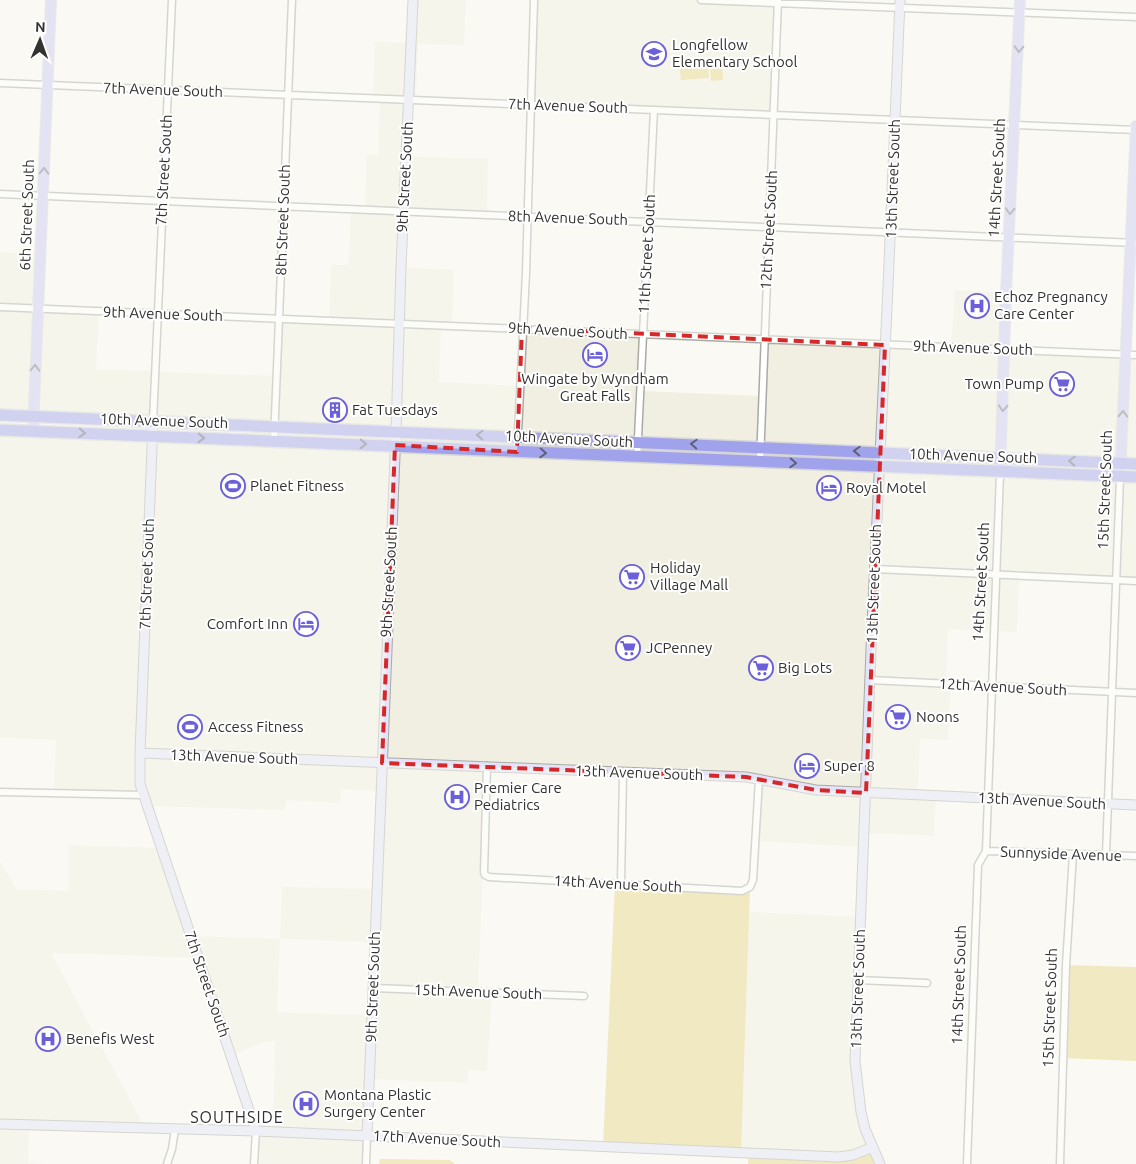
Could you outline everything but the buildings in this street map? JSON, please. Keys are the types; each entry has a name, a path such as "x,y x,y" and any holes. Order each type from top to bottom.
{"highway":[{"name":"10th Avenue South","path":"0,415 1136,464"},
{"name":"10th Avenue South","path":"0,430 637,458 760,461 1000,473 1136,477"}],"main road":[{"name":"6th Street South","path":"33,431 50,0"},
{"name":"14th Street South","path":"1000,473 1020,0"},
{"name":"15th Street South","path":"1120,477 1131,354 1136,126"}],"street":[{"name":"7th Street South","path":"172,0 152,436 140,784 256,1130"},
{"name":"8th Street South","path":"274,441 292,0"},
{"name":"9th Street South","path":"366,1164 413,0"},
{"path":"517,452 528,217 534,0"},
{"path":"701,0 899,4 1136,17"},
{"name":"12th Street South","path":"760,461 778,2"},
{"name":"13th Street South","path":"880,1164 861,1112 855,1061 899,4"},
{"name":"7th Avenue South","path":"0,82 1136,130"},
{"name":"11th Street South","path":"637,458 654,110"},
{"name":"8th Avenue South","path":"0,194 1133,243"},
{"name":"9th Avenue South","path":"0,308 1131,354"},
{"name":"14th Street South","path":"967,1164 978,864 986,851 1000,473"},
{"name":"15th Street South","path":"1106,855 1120,477"},
{"path":"875,569 1136,581"},
{"name":"12th Avenue South","path":"870,680 1136,693"},
{"name":"13th Avenue South","path":"140,753 487,766 759,779 816,790 1136,805"},
{"name":"14th Avenue South","path":"487,766 484,872 489,877 742,891 750,887 753,880 759,779"},
{"path":"621,884 623,772"},
{"path":"0,792 143,795"},
{"name":"Sunnyside Avenue","path":"986,851 1136,856"},
{"name":"15th Street South","path":"1060,1164 1066,965 1073,854"},
{"path":"858,980 927,983"},
{"name":"15th Avenue South","path":"373,988 584,996"},
{"name":"17th Avenue South","path":"0,1124 256,1130 838,1157 853,1156 873,1147"},
{"path":"167,1164 176,1129"},
{"path":"254,1164 256,1130"}],"highlighted area":[{"path":"522,328 885,345 866,793 816,790 746,777 382,763 395,445 517,452"}],"shaded area":[{"path":"413,0 466,0 464,45 418,44 416,100 409,99 406,156 488,159 487,215 404,212 401,267 454,270 452,326 441,326 439,382 519,386 522,328 643,334 641,391 761,396 764,339 951,347 955,290 1006,293 1005,349 1136,355 1136,464 0,415 0,252 40,254 38,309 99,312 96,369 277,376 279,319 329,321 331,265 349,265 351,209 365,210 367,155 378,155 380,99 373,98 375,42 410,43"},
{"name":"Longfellow Elementary School","path":"534,0 701,0 778,3 774,114 530,105"},
{"path":"708,61 709,78 681,80 679,64"},
{"path":"722,61 723,80 711,81 710,62"},
{"path":"0,429 1136,477 1136,581 1019,576 1017,632 948,629 946,684 951,684 948,740 920,739 918,795 936,796 934,836 865,833 864,847 755,841 759,780 487,768 478,991 492,992 487,1071 468,1070 467,1083 369,1079 366,1164 254,1164 256,1131 273,1131 275,1041 266,1041 231,1056 198,958 51,953 145,1128 29,1126 28,1163 46,1164 0,1164 0,861 16,889 69,891 69,845 161,848 191,936 280,939 282,887 377,889 381,791 341,789 340,803 286,800 285,810 147,806 143,795 54,793 56,740 0,738","holes":["280,939 374,942 372,1015 277,1012"]},
{"path":"615,884 741,891 750,887 741,1153 603,1147"},
{"path":"749,912 861,917 857,1090 873,1147 853,1155 741,1153"},
{"path":"1066,965 1136,967 1136,1061 1063,1058"},
{"path":"873,1147 881,1164 748,1164 749,1153 838,1157"},
{"path":"380,1159 450,1160 455,1164 379,1164"}],"place":[{"name":"Longfellow Elementary School","path":"654,54"},
{"name":"Echoz Pregnancy Care Center","path":"977,306"},
{"name":"Wingate by Wyndham Great Falls","path":"595,355"},
{"name":"Town Pump","path":"1062,384"},
{"name":"Fat Tuesdays","path":"335,410"},
{"name":"Planet Fitness","path":"233,486"},
{"name":"Royal Motel","path":"829,488"},
{"name":"Holiday Village Mall","path":"632,577"},
{"name":"Comfort Inn","path":"306,624"},
{"name":"JCPenney","path":"628,648"},
{"name":"Big Lots","path":"761,668"},
{"name":"Noons","path":"898,717"},
{"name":"Access Fitness","path":"190,727"},
{"name":"Super 8","path":"807,766"},
{"name":"Premier Care Pediatrics","path":"457,797"},
{"name":"Benefis West","path":"48,1039"},
{"name":"Montana Plastic Surgery Center","path":"306,1104"}],"district":[{"name":"SOUTHSIDE","path":"237,1117"}]}
